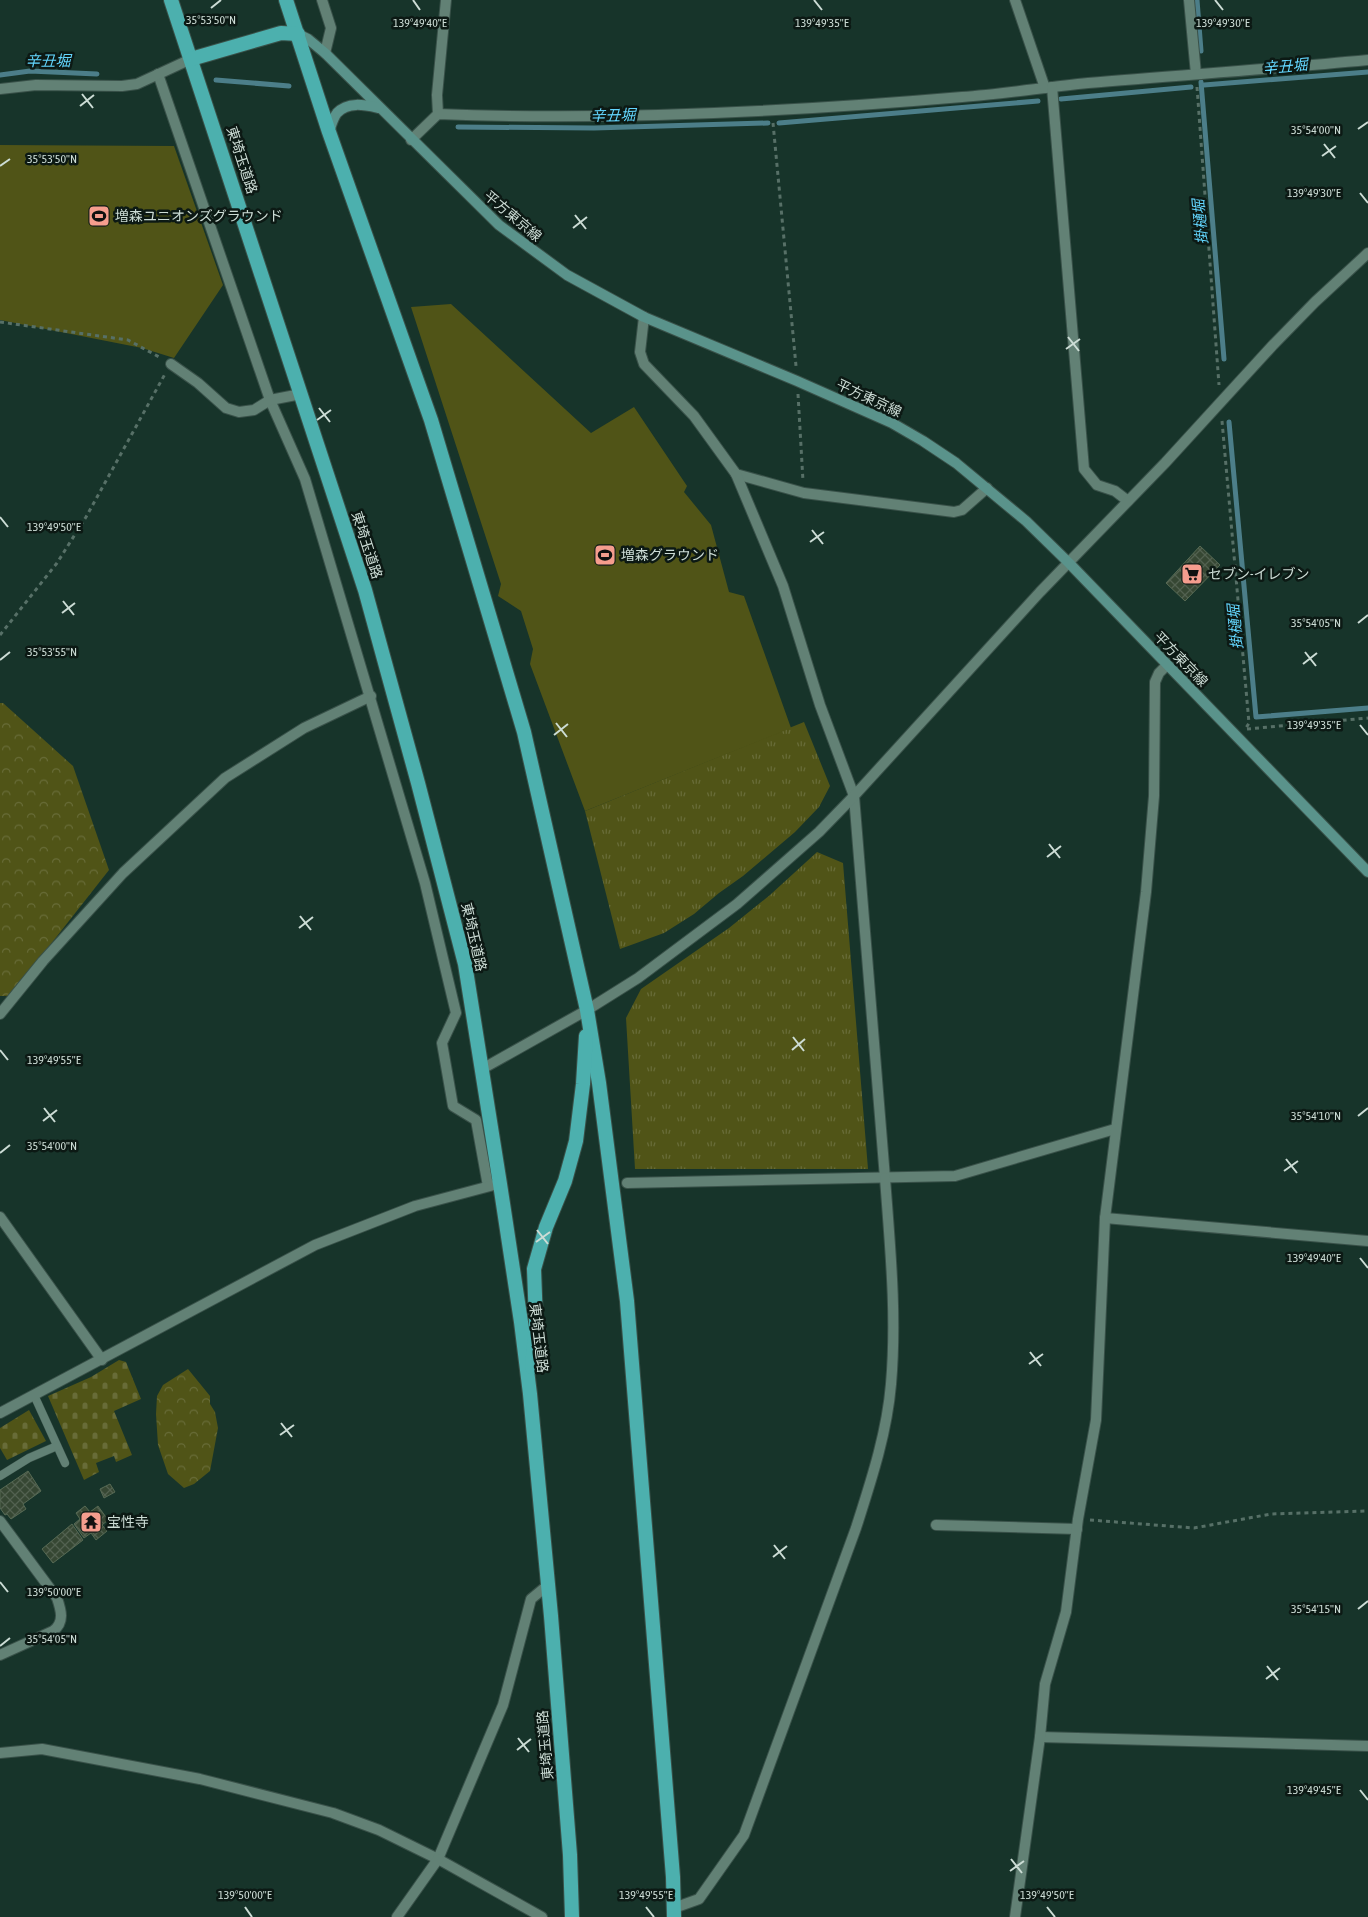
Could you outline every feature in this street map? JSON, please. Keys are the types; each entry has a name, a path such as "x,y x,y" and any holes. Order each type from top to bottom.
{"highway":[{"name":"東埼玉道路","path":"171,0 365,590 465,964 482,1069 494,1185 520,1312 530,1394 570,1855 572,1917"},
{"path":"286,0 329,132 431,420 522,723 587,1010 600,1083 627,1301 672,1867 674,1913"},
{"path":"191,59 280,33 298,34"},
{"path":"530,1394 536,1322 534,1269 546,1227 565,1181 576,1142 583,1084 587,1010"}],"main road":[{"name":"平方東京線","path":"298,34 308,39 325,53 498,225 567,275 644,318 892,422 956,463 987,488 1069,563 1368,872"},
{"path":"329,132 337,114 346,107 361,104 380,108"}],"street":[{"path":"322,0 331,28 325,53"},
{"path":"438,114 436,95 446,0"},
{"path":"1015,0 1049,87 1084,470 1097,486 1115,491 1128,501"},
{"path":"1189,0 1196,74"},
{"path":"0,89 36,85 122,86 137,84 191,59"},
{"path":"411,140 438,114 521,118 636,117 772,110 963,97 1049,87 1368,60"},
{"path":"0,1413 316,1245 414,1206 494,1185 476,1120 453,1106 442,1043 456,1012 425,883 371,696 305,479 270,400 158,74"},
{"path":"482,1069 587,1010 638,978 737,904 819,832 1040,592 1315,302 1368,252"},
{"path":"644,318 640,352 644,364 694,416 736,474 783,586 820,704 854,796 885,1178 893,1305 891,1384 884,1430 856,1528 744,1835 700,1899 674,1913"},
{"path":"171,364 198,383 226,408 239,412 254,410 270,400 301,394"},
{"path":"736,474 804,493 954,512 962,510 987,488"},
{"path":"1015,1917 1046,1684 1066,1612 1078,1524 1096,1420 1105,1218 1146,882 1154,796 1155,682 1159,673 1167,665"},
{"path":"0,1014 43,961 123,873 225,778 304,728 371,696"},
{"path":"627,1183 955,1176 1115,1129"},
{"path":"0,1217 102,1360"},
{"path":"1105,1218 1368,1241"},
{"path":"0,1521 57,1598 62,1620 53,1631 0,1655"},
{"path":"936,1525 1078,1524"},
{"path":"397,1917 438,1859 503,1705 531,1599 548,1586"},
{"path":"1040,1737 1368,1746"},
{"path":"0,1752 42,1749 200,1779 333,1813 379,1830 438,1859 542,1917"}],"lane":[{"path":"34,1395 65,1464"},
{"path":"0,1476 29,1458 57,1446"}],"path":[{"path":"1196,74 1221,403 1249,723 1239,739"},
{"path":"772,110 797,381 804,493"},
{"path":"0,322 128,340 171,364 156,387 86,517 62,555 0,635"},
{"path":"1245,730 1368,718"},
{"path":"1078,1524 1194,1528 1271,1514 1368,1510"}],"green space":[{"name":"増森ユニオンズグラウンド","path":"0,145 174,146 223,285 174,358 142,348 0,320"},
{"name":"増森グラウンド","path":"451,304 591,433 634,407 687,486 684,492 711,525 729,592 744,596 791,728 585,811 530,664 533,649 521,611 498,596 501,584 411,307"},
{"path":"0,703 3,703 73,766 109,870 10,996 0,996"},
{"path":"804,722 830,786 819,807 795,832 694,914 664,933 620,949 585,811"},
{"path":"817,852 843,863 868,1169 635,1169 626,1018 641,989 729,928 770,895"},
{"path":"119,1360 126,1362 141,1399 114,1411 132,1455 116,1462 114,1456 96,1463 99,1472 84,1480 48,1396 91,1377"},
{"path":"188,1369 210,1396 210,1404 215,1412 218,1428 210,1471 194,1484 184,1488 168,1474 158,1445 156,1414 157,1396 163,1385"},
{"path":"29,1410 46,1441 7,1460 0,1448 0,1428"}],"building":[{"path":"1200,546 1220,565 1185,601 1166,583"},
{"path":"28,1471 41,1491 23,1504 26,1509 11,1519 0,1508 0,1490"},
{"path":"110,1484 115,1492 104,1498 100,1489"},
{"name":"宝性寺","path":"85,1506 90,1512 98,1506 108,1520 102,1525 107,1531 96,1540 91,1533 84,1538 74,1524 80,1519 76,1513"},
{"path":"72,1524 83,1540 53,1563 42,1549"}],"waterway":[{"name":"掛樋堀","path":"1197,0 1201,51"},
{"name":"辛丑堀","path":"0,75 30,71 97,74"},
{"name":"辛丑堀","path":"1204,85 1368,72"},
{"name":"辛丑堀","path":"216,80 289,86"},
{"name":"掛樋堀","path":"1201,82 1224,359"},
{"name":"辛丑堀","path":"1061,99 1191,87"},
{"name":"辛丑堀","path":"779,123 1038,101"},
{"name":"辛丑堀","path":"458,127 594,128 768,123"},
{"name":"掛樋堀","path":"1229,422 1256,717 1368,708"}],"place":[{"name":"増森ユニオンズグラウンド","path":"99,216"},
{"name":"増森グラウンド","path":"605,555"},
{"name":"セブン-イレブン","path":"1192,574"},
{"name":"宝性寺","path":"91,1522"}]}
